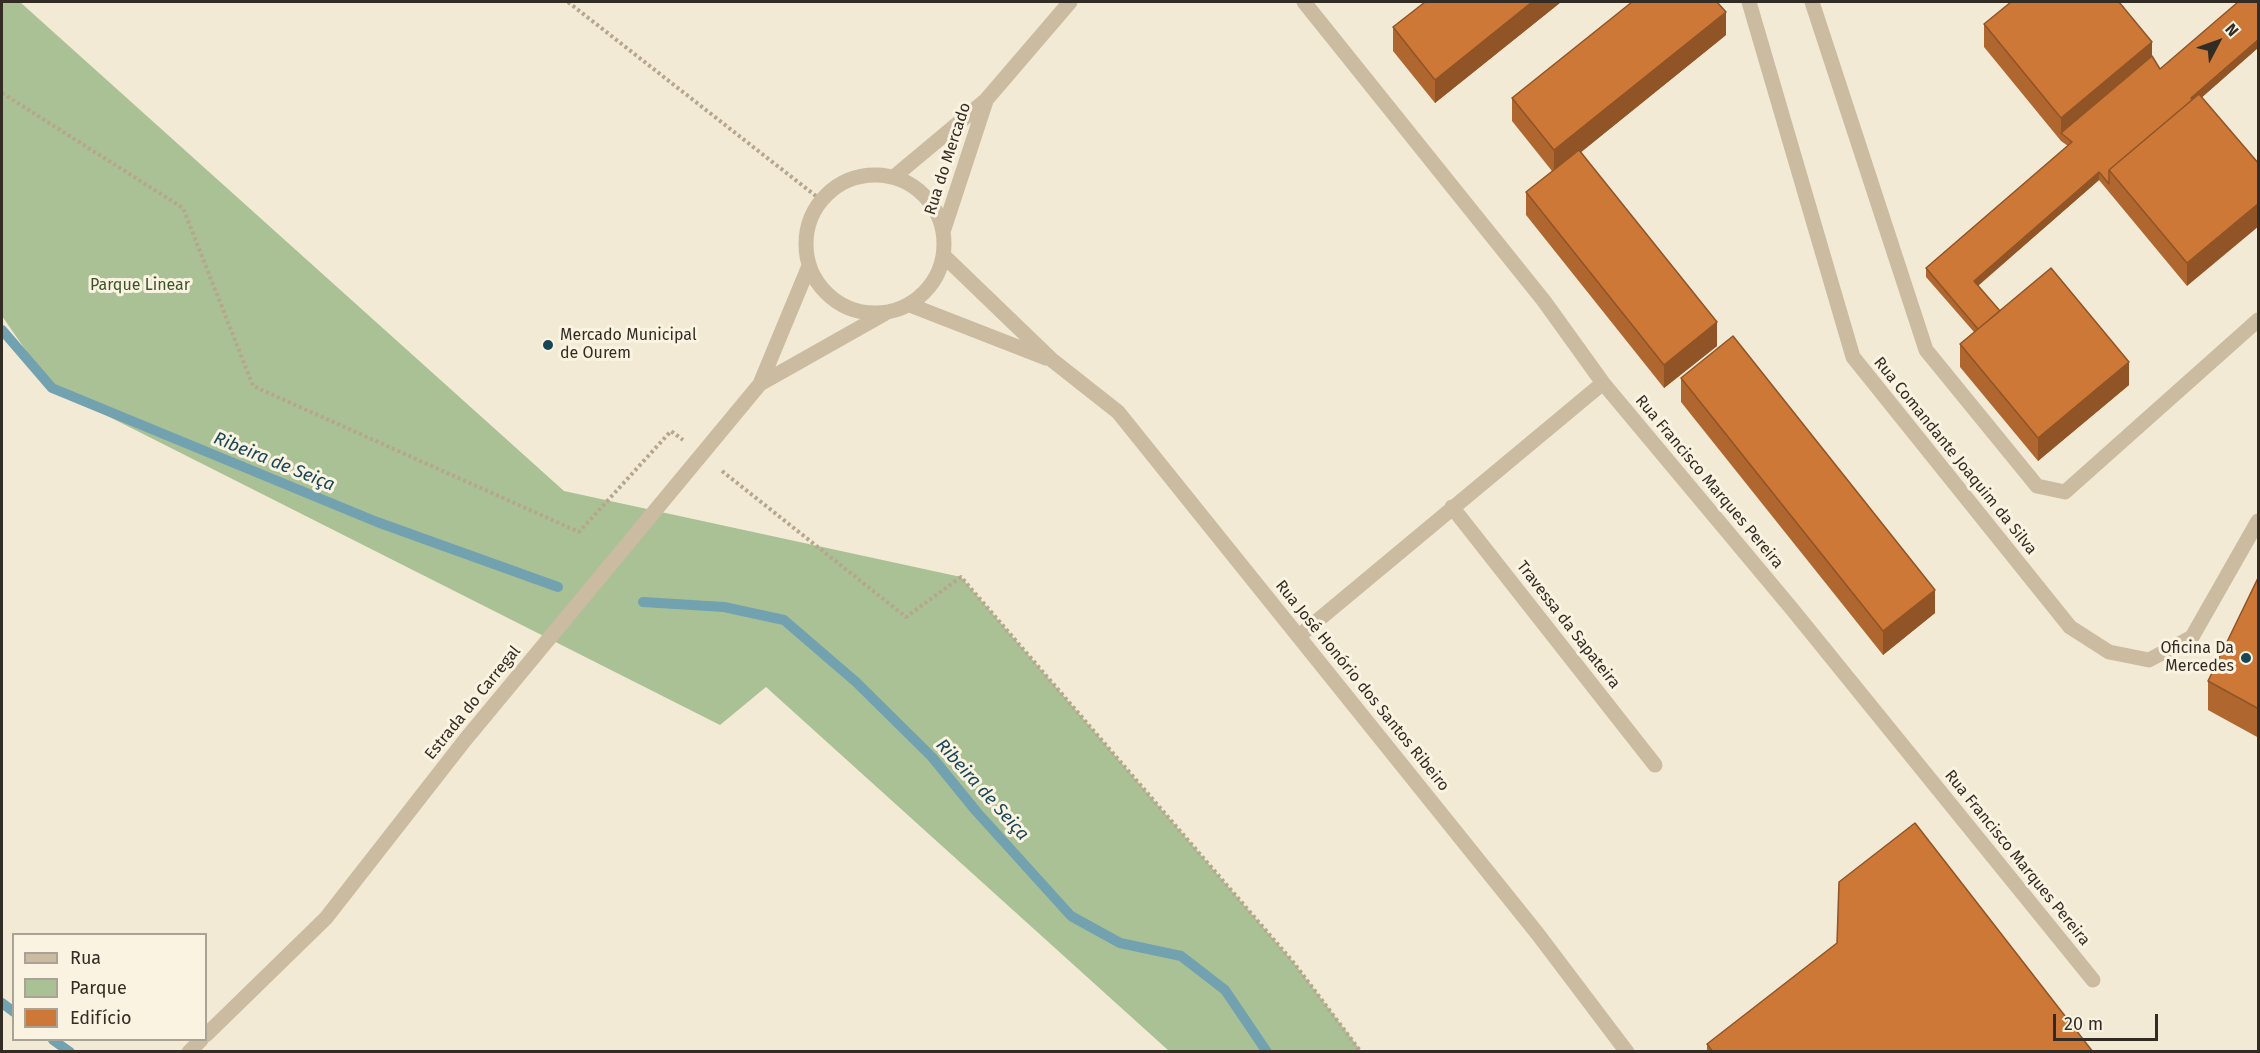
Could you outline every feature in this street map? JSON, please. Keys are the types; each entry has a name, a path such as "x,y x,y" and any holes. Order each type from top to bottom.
{"street":[{"name":"Rua do Mercado","path":"894,176 986,100 1070,2"},
{"name":"Rua Francisco Marques Pereira","path":"1304,2 1544,301 1603,383 1785,600 2093,980"},
{"name":"Rua Comandante Joaquim da Silva","path":"1749,2 1853,357 2070,627 2109,652 2149,660 2192,637 2259,521"},
{"path":"1812,2 1926,350 2037,486 2065,492 2259,320"},
{"name":"Rua do Mercado","path":"944,229 929,200 919,189 894,176 867,174 845,181 821,200 809,222 806,245 809,266 815,279 839,304 863,313 884,314 910,305 933,284 944,256 944,229 986,100"},
{"name":"Rua José Honório dos Santos Ribeiro","path":"944,256 1052,360 1118,412 1537,933 1627,1052"},
{"name":"Estrada do Carregal","path":"207,1034 326,918 465,740 760,384 809,266"},
{"name":"Rua José Honório dos Santos Ribeiro","path":"910,305 1052,360"},
{"name":"Estrada do Carregal","path":"760,384 884,314"},
{"path":"1299,636 1603,383"},
{"name":"Travessa da Sapateira","path":"1452,507 1655,765"},
{"path":"189,1052 200,1041"}],"path":[{"path":"567,2 821,200"},
{"path":"2,93 183,208 253,386 579,531 670,430 906,617 961,577 1294,963 1361,1052"}],"green space":[{"name":"Parque Linear","path":"2,2 20,2 564,491 961,577 1294,963 1361,1051 1169,1051 766,687 720,725 52,388 2,316"}],"building":[{"path":"1425,2 1532,2 1435,80 1393,27"},
{"path":"1632,2 1717,2 1726,12 1554,150 1512,98"},
{"path":"2011,2 2119,2 2152,42 2061,118 1984,24"},
{"path":"2238,2 2259,2 2259,39 2191,98 2192,100 2109,170 2109,184 2099,172 1974,281 2000,311 1978,329 1926,268 2072,142 2061,133 2152,56 2160,69"},
{"path":"2199,94 2259,164 2259,203 2187,263 2109,170"},
{"path":"1579,150 1717,322 1664,365 1526,192"},
{"path":"2051,268 2129,362 2038,438 1960,344"},
{"path":"1733,336 1935,590 1883,631 1681,378"},
{"path":"2259,576 2259,709 2208,681"},
{"path":"1915,823 2093,1052 1713,1052 1707,1044 1837,943 1839,882"}],"waterway":[{"name":"Ribeira de Seiça","path":"2,330 52,388 377,522 558,587"},
{"name":"Ribeira de Seiça","path":"643,602 724,607 784,620 856,682 932,757 976,811 1071,916 1120,943 1181,956 1225,990 1267,1052"},
{"path":"2,1003 12,1010"},
{"path":"54,1041 70,1052"}],"place":[{"name":"Mercado Municipal de Ourem","path":"548,345"},
{"name":"Oficina Da Mercedes","path":"2246,658"}]}
